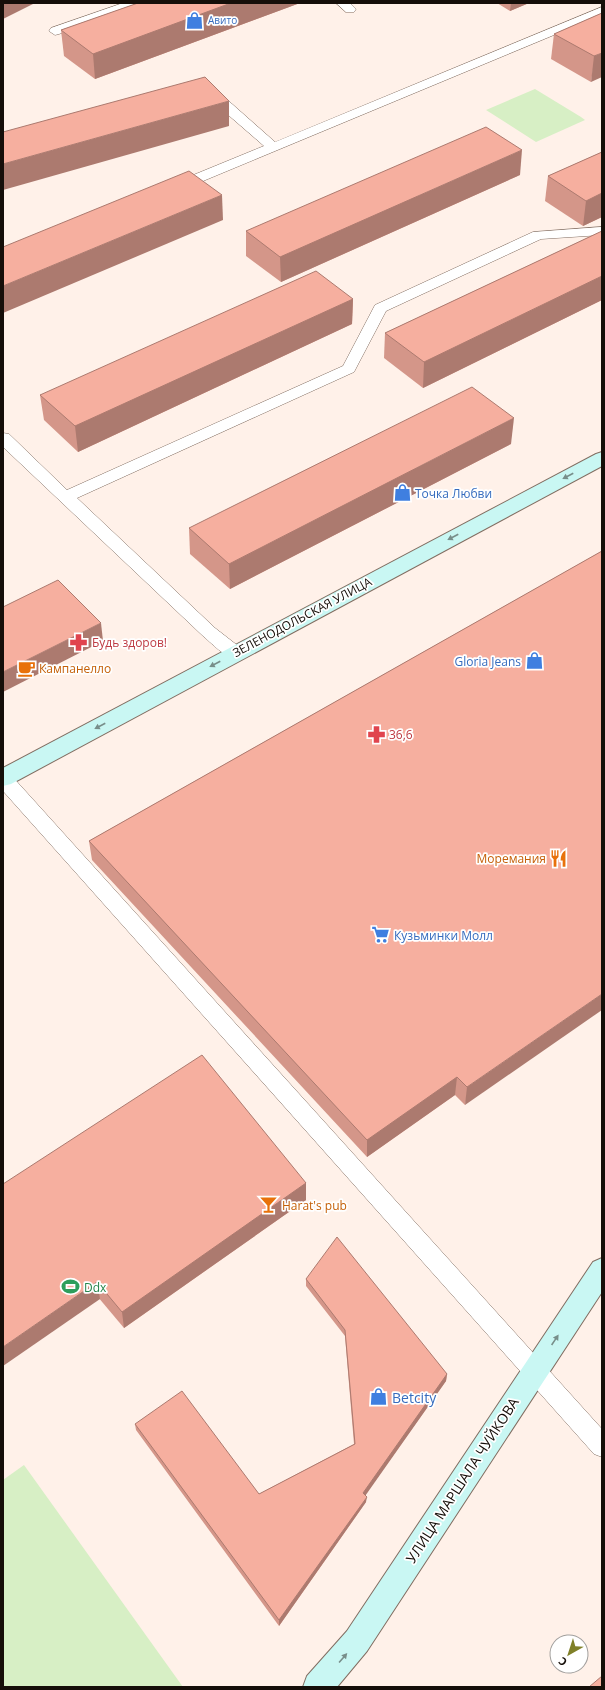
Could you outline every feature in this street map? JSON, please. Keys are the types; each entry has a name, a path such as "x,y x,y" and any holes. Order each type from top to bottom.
{"street":[{"name":"ЗЕЛЕНОДОЛЬСКАЯ УЛИЦА","path":"3,778 602,458"},
{"name":"УЛИЦА МАРШАЛА ЧУЙКОВА","path":"318,1687 357,1641 535,1369 602,1270"}],"lane":[{"path":"55,31 135,3"},
{"path":"164,192 602,11"},
{"path":"201,85 273,147"},
{"path":"65,497 349,370 380,308 538,235 602,231"},
{"path":"3,438 209,632 236,653"},
{"path":"3,778 535,1369 602,1446"}],"green space":[{"path":"535,89 585,120 536,142 486,110"},
{"path":"24,1465 183,1687 3,1687 3,1480"}],"building":[{"path":"138,3 231,3 93,54 61,30"},
{"path":"602,13 602,53 594,56 554,34"},
{"path":"205,77 229,101 3,164 3,132"},
{"path":"486,127 522,150 280,257 246,231"},
{"path":"602,152 602,193 586,201 548,176"},
{"path":"189,171 222,195 3,286 3,247"},
{"path":"602,231 602,276 424,362 385,333"},
{"path":"316,271 353,299 75,426 40,395"},
{"path":"472,387 514,418 229,564 189,528"},
{"name":"Кузьминки Молл","path":"602,551 602,994 467,1087 457,1077 367,1140 89,841"},
{"path":"58,580 101,623 3,672 3,607"},
{"path":"202,1055 306,1183 122,1312 97,1282 3,1347 3,1184"},
{"path":"337,1237 447,1374 363,1493 367,1497 279,1620 135,1424 182,1391 259,1494 355,1444 345,1330 306,1279"},
{"path":"602,1676 602,1687 589,1687"}],"place":[{"name":"Авито","path":"195,20"},
{"name":"Точка Любви","path":"402,493"},
{"name":"Будь здоров!","path":"79,642"},
{"name":"Gloria Jeans","path":"534,661"},
{"name":"Кампанелло","path":"26,668"},
{"name":"36,6","path":"376,734"},
{"name":"Моремания","path":"559,858"},
{"name":"Кузьминки Молл","path":"381,935"},
{"name":"Harat's pub","path":"269,1205"},
{"name":"Ddx","path":"71,1287"},
{"name":"Betcity","path":"379,1397"}]}
